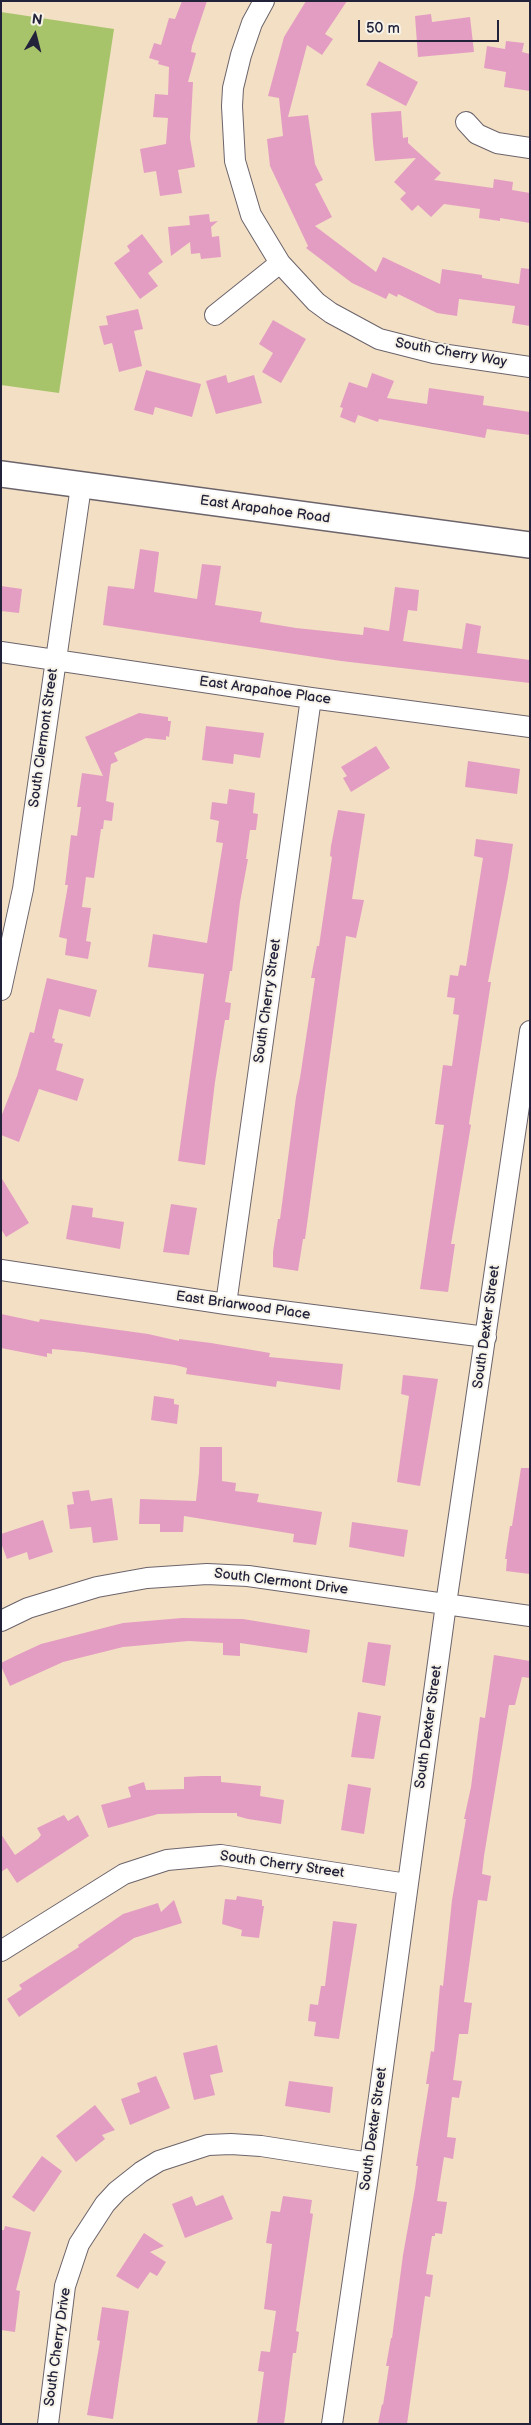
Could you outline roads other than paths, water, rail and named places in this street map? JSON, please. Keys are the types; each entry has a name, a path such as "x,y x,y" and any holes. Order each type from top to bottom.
{"main road":[{"name":"East Arapahoe Road","path":"1,474 530,545"}],"street":[{"name":"South Cherry Way","path":"264,1 252,23 240,55 233,88 234,161 251,215 280,263 316,302 331,313 379,339 434,353 530,367"},
{"path":"466,122 477,134 497,143 530,148"},
{"path":"215,315 280,263"},
{"name":"South Clermont Street","path":"1,990 11,954 23,889 55,660 82,486"},
{"name":"East Arapahoe Place","path":"1,652 311,698 530,727"},
{"name":"South Cherry Street","path":"226,1304 311,698"},
{"name":"South Dexter Street","path":"332,2424 370,2163 446,1604 530,1031"},
{"name":"East Briarwood Place","path":"1,1270 226,1304 486,1337"},
{"name":"South Clermont Drive","path":"1,1621 28,1608 96,1587 147,1578 207,1574 248,1576 530,1616"},
{"name":"South Cherry Street","path":"1,1951 124,1874 167,1860 221,1855 407,1884"},
{"name":"South Cherry Drive","path":"48,2424 66,2286 79,2244 105,2204 129,2181 159,2161 193,2148 223,2144 261,2146 370,2163"}]}
